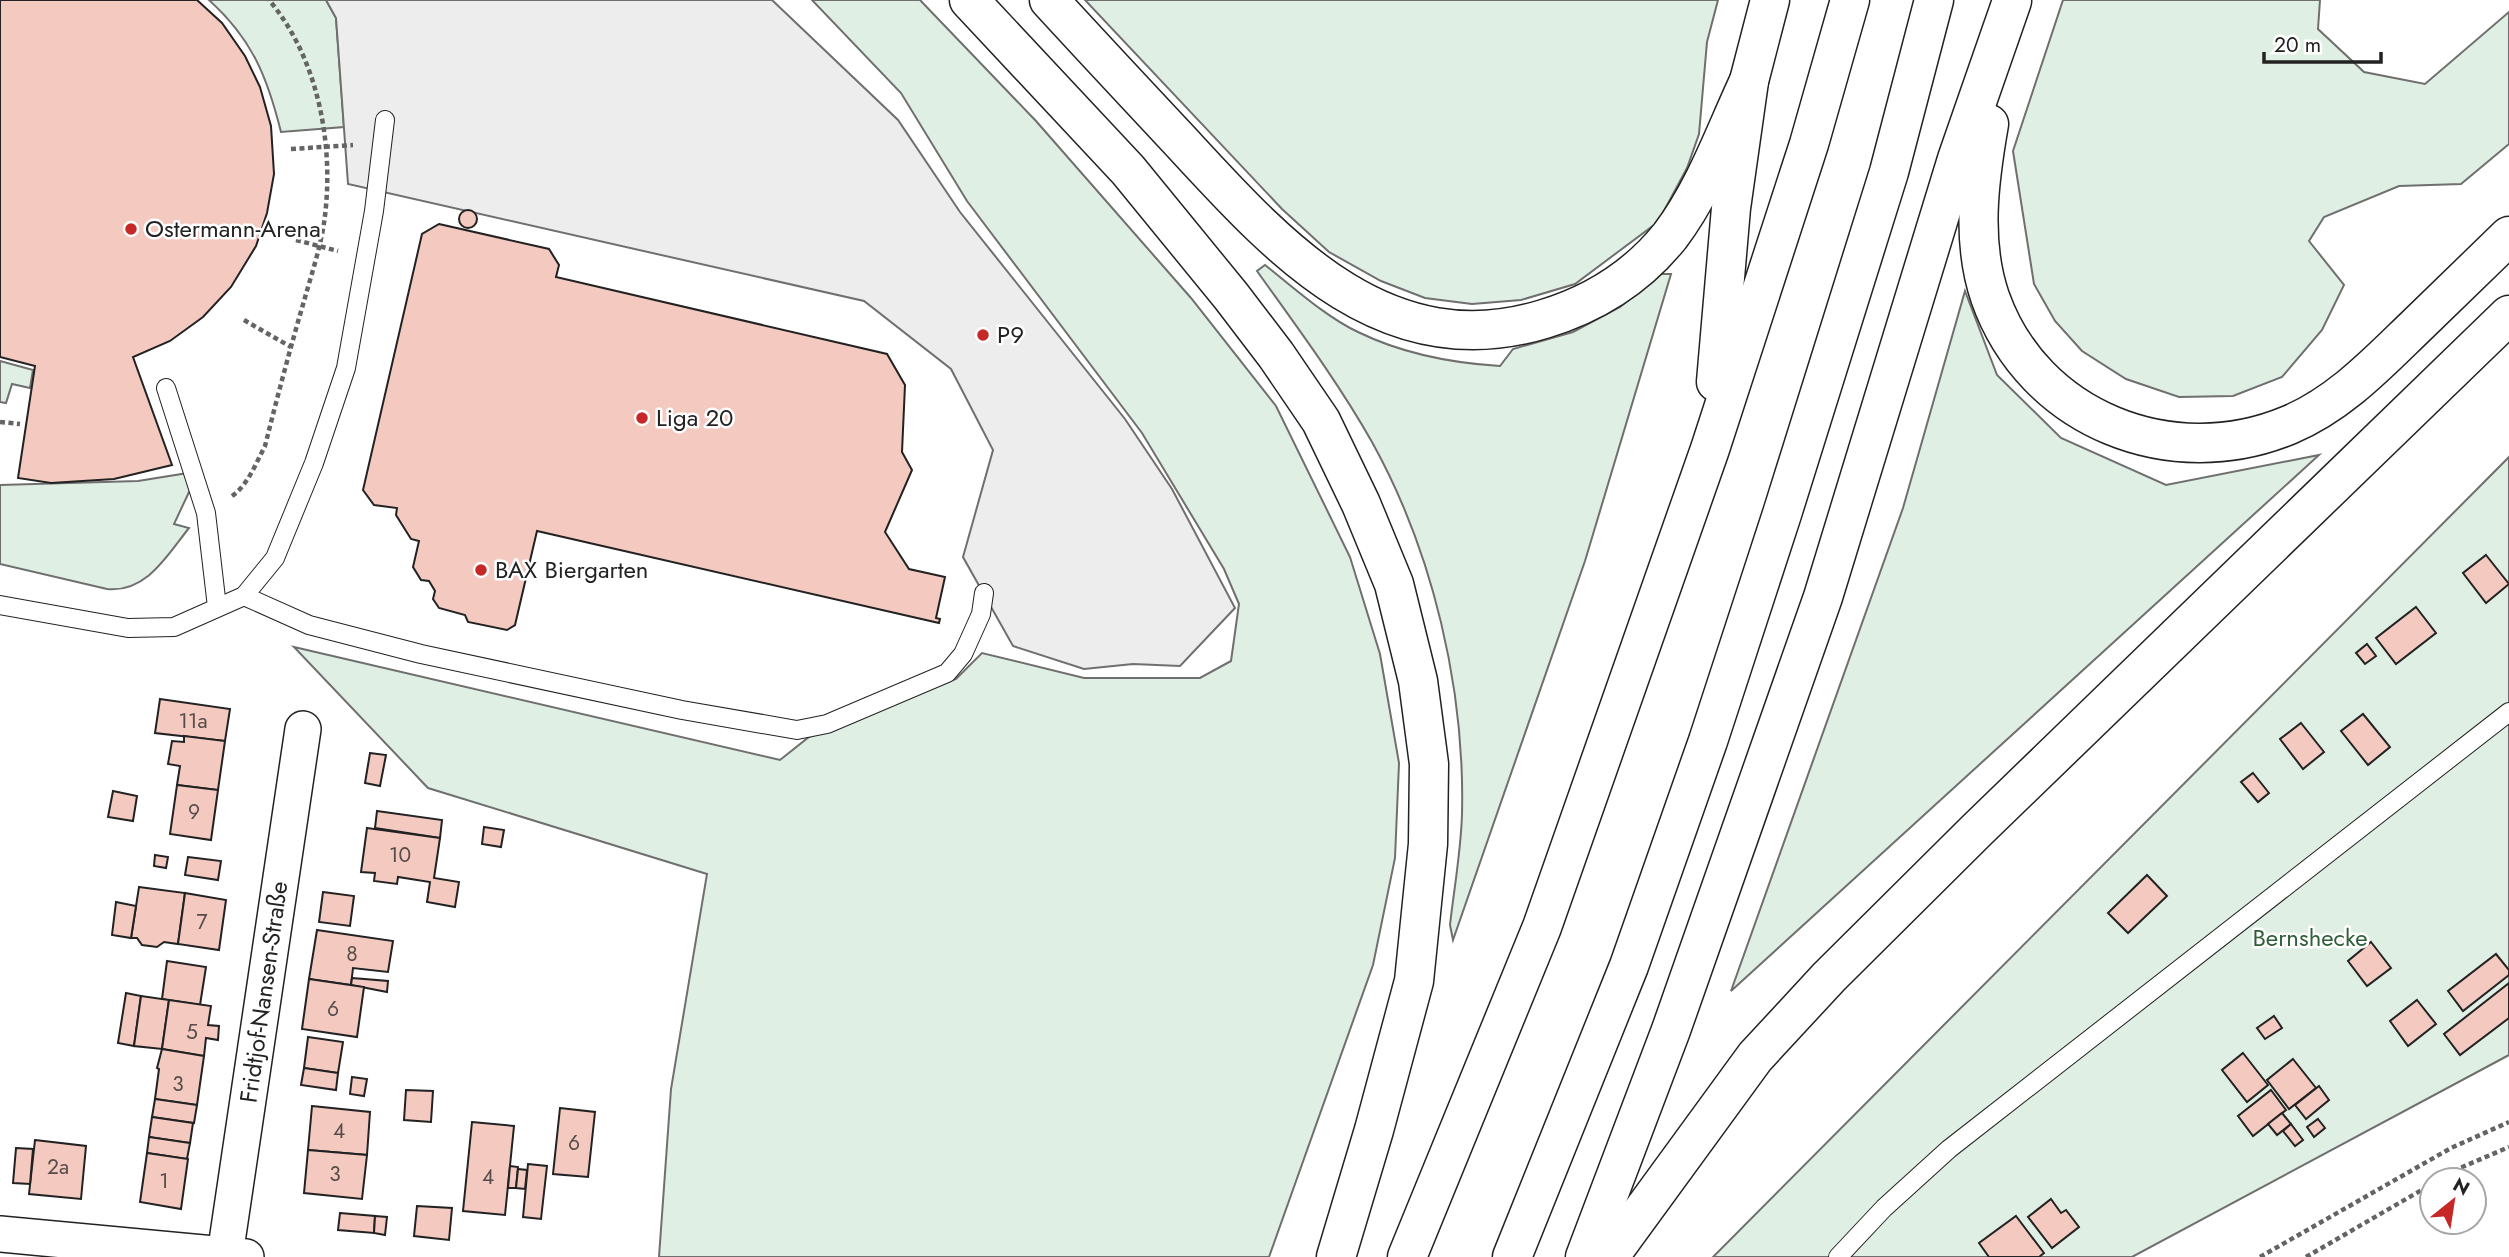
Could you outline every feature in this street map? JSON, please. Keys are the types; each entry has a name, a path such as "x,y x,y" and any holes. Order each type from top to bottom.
{"highway":[{"path":"969,0 1128,170 1276,355 1321,421 1362,504 1394,584 1418,681 1429,764 1429,844 1414,981 1336,1257"},
{"path":"1049,0 1258,225 1298,260 1365,303 1407,319 1452,328 1515,326 1556,316 1592,301 1639,268 1656,252 1683,217 1749,81"},
{"path":"1710,449 1731,208 1749,81 1770,0"},
{"path":"1408,1257 1542,927 1710,449 1809,144 1850,0"},
{"path":"1512,1257 1629,966 1708,741 1889,172 1934,0"},
{"path":"2012,1 1978,193 1983,272 1999,318 2022,356 2052,389 2101,421 2139,436 2183,443 2246,439 2291,424 2315,412 2354,384 2509,236"},
{"path":"1585,1257 1671,1030 1823,597 1957,159 2012,1"},
{"path":"1609,1257 1755,1057 1829,977 2509,315"}],"street":[{"name":"Fridtjof-Nansen-Straße","path":"235,1256 303,729"},
{"path":"0,1234 235,1256"}],"lane":[{"path":"0,605 128,628 174,626 244,596 275,558 314,463 346,368 366,258 384,120"},
{"path":"166,388 206,513 217,607"},
{"path":"244,596 309,625 421,654 682,710 797,730 827,724 947,673 967,644 981,614 984,593"},
{"path":"1838,1257 1884,1208 1949,1150 2509,712"}],"path":[{"path":"206,513 239,491 265,446 324,224 326,146 323,124 311,76 295,36 270,0"},
{"path":"291,149 382,143"},
{"path":"296,240 366,258"},
{"path":"244,320 291,347"},
{"path":"0,422 20,424"},
{"path":"2260,1257 2451,1148 2509,1122"},
{"path":"2465,1166 2509,1147"},
{"path":"2306,1257 2418,1192"}],"green space":[{"path":"209,0 326,0 336,18 344,127 281,132 270,93 256,60 236,29"},
{"path":"812,0 920,0 1036,121 1191,298 1276,406 1350,557 1380,654 1399,763 1395,858 1373,965 1269,1257 659,1257 671,1089 707,874 428,788 294,647 780,760 809,737 956,679 982,653 1084,678 1200,678 1231,661 1239,604 1224,569 1142,433 967,201 901,93"},
{"path":"1085,0 1718,0 1707,42 1699,134 1687,168 1658,222 1575,284 1521,300 1472,304 1425,298 1381,281 1329,252 1282,209"},
{"path":"2063,0 2320,0 2318,29 2364,72 2425,84 2509,12 2509,144 2461,184 2399,186 2324,217 2309,241 2344,285 2322,330 2282,377 2233,396 2179,397 2126,379 2082,351 2055,321 2034,284 2013,151"},
{"path":"1265,265 1334,318 1375,340 1427,356 1500,366 1513,349 1573,332 1620,307 1661,274 1671,274 1585,561 1453,940 1450,925 1462,814 1458,719 1441,622 1428,575 1394,484 1372,442 1331,376 1257,271"},
{"path":"1965,291 1997,375 2061,438 2166,485 2319,455 1731,991 1903,508"},
{"path":"0,361 33,370 30,388 12,384 6,403 0,402"},
{"name":"Bernshecke","path":"2509,457 2509,1055 2132,1257 1713,1257"},
{"path":"188,473 190,490 174,524 189,528 155,570 134,585 107,589 0,564 0,485 138,481"}],"shaded area":[{"name":"P9","path":"326,0 772,0 898,120 960,212 1125,419 1172,489 1235,608 1180,666 1133,664 1084,669 1013,646 963,557 993,450 951,369 864,301 348,184 336,18"}],"building":[{"name":"Ostermann-Arena","path":"0,0 197,0 222,23 245,56 260,87 271,126 274,174 267,213 256,246 231,287 203,317 170,341 133,357 172,465 114,479 51,483 18,478 35,366 0,357"},
{"path":"468,210 474,213 477,219 474,225 468,228 462,225 459,219 462,213"},
{"name":"Liga 20","path":"439,224 549,249 559,265 556,277 887,354 905,385 902,452 912,470 885,532 909,569 945,577 936,618 940,619 939,623 537,531 515,625 507,630 468,622 465,615 439,608 433,599 435,591 429,581 421,580 413,567 419,541 411,539 396,515 397,508 374,505 363,490 422,234"},
{"path":"2486,555 2509,584 2486,603 2463,573"},
{"path":"2416,607 2436,633 2396,664 2376,638"},
{"path":"2367,644 2376,656 2365,664 2356,653"},
{"path":"160,699 230,709 225,741 155,733"},
{"path":"2363,714 2390,747 2368,765 2341,731"},
{"path":"2301,723 2324,752 2303,769 2280,739"},
{"path":"184,736 225,741 218,790 177,785 180,766 168,764 172,741 184,742"},
{"path":"370,753 386,755 380,786 365,783"},
{"path":"2253,773 2269,793 2258,802 2241,782"},
{"path":"177,785 218,790 211,840 170,834"},
{"path":"113,791 137,796 133,821 108,817"},
{"path":"377,811 442,820 440,838 375,828"},
{"path":"484,827 504,830 501,847 482,844"},
{"path":"367,828 440,838 434,878 459,882 455,907 427,902 430,882 398,877 397,884 374,881 375,873 361,872"},
{"path":"155,855 168,857 166,868 154,866"},
{"path":"188,857 221,861 218,880 185,875"},
{"path":"2147,875 2167,896 2128,933 2108,913"},
{"path":"139,887 185,893 178,944 164,942 157,947 142,945 137,938 131,938"},
{"path":"323,892 354,896 350,926 319,922"},
{"path":"185,893 226,900 219,950 178,944"},
{"path":"116,902 136,906 131,938 112,935"},
{"path":"317,930 393,941 388,972 353,968 351,985 309,979"},
{"path":"2371,942 2391,968 2367,986 2348,961"},
{"path":"2496,954 2509,970 2509,975 2463,1011 2448,991"},
{"path":"167,961 206,967 200,1005 162,999"},
{"path":"352,978 388,981 387,992 351,985"},
{"path":"309,979 364,987 357,1037 302,1029"},
{"path":"2509,983 2509,1018 2460,1055 2444,1034"},
{"path":"126,993 141,996 134,1046 118,1043"},
{"path":"141,996 169,1000 162,1049 134,1046"},
{"path":"169,1000 211,1006 208,1025 219,1026 218,1040 206,1038 204,1056 162,1049"},
{"path":"2417,1000 2436,1024 2408,1046 2390,1021"},
{"path":"2274,1016 2282,1028 2265,1039 2257,1028"},
{"path":"308,1037 343,1042 338,1073 304,1068"},
{"path":"162,1049 204,1056 197,1105 155,1099 157,1068"},
{"path":"2243,1053 2268,1085 2247,1102 2222,1070"},
{"path":"2293,1059 2316,1088 2289,1109 2267,1080"},
{"path":"304,1068 338,1073 336,1090 301,1085"},
{"path":"352,1077 367,1079 364,1096 350,1094"},
{"path":"2319,1086 2329,1100 2306,1119 2295,1105"},
{"path":"406,1090 433,1091 431,1122 404,1120"},
{"path":"2271,1090 2286,1110 2253,1136 2238,1116"},
{"path":"155,1099 197,1105 194,1123 152,1117"},
{"path":"312,1106 370,1112 367,1155 308,1150"},
{"path":"560,1108 595,1112 588,1177 553,1174"},
{"path":"2282,1113 2291,1124 2277,1135 2268,1124"},
{"path":"152,1117 193,1123 190,1143 149,1137"},
{"path":"2318,1119 2325,1128 2314,1137 2307,1127"},
{"path":"472,1122 514,1126 505,1215 463,1211"},
{"path":"2291,1124 2303,1140 2295,1146 2283,1131"},
{"path":"149,1137 190,1143 187,1159 147,1153"},
{"path":"35,1140 86,1146 81,1199 29,1194"},
{"path":"16,1148 33,1149 30,1184 13,1183"},
{"path":"308,1150 367,1155 362,1199 304,1193"},
{"path":"147,1153 188,1159 181,1209 140,1202"},
{"path":"528,1164 547,1166 541,1219 523,1217"},
{"path":"510,1166 518,1167 516,1188 508,1188"},
{"path":"518,1169 527,1170 525,1189 516,1188"},
{"path":"2051,1199 2061,1213 2066,1210 2079,1227 2052,1248 2028,1217"},
{"path":"417,1206 452,1208 449,1240 414,1236"},
{"path":"340,1213 375,1216 374,1233 338,1230"},
{"path":"375,1216 387,1217 385,1235 374,1233"},
{"path":"2016,1216 2044,1253 2039,1257 1989,1257 1979,1243"}],"place":[{"name":"Ostermann-Arena","path":"131,229"},
{"name":"P9","path":"983,335"},
{"name":"Liga 20","path":"642,418"},
{"name":"BAX Biergarten","path":"481,570"}]}
